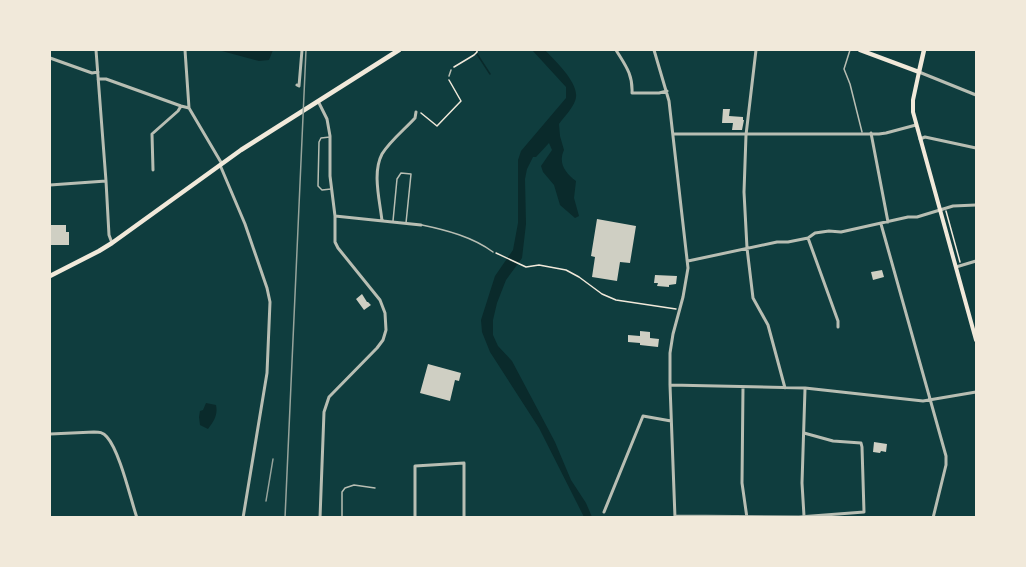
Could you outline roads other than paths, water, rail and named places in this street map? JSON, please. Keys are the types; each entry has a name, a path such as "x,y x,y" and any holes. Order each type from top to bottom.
{"main road":[{"path":"50,276 112,243 221,164 399,50"},
{"path":"860,50 919,72"},
{"path":"924,50 913,105 916,124 943,208 976,340"}],"street":[{"path":"96,50 109,235 112,243"},
{"path":"185,50 189,108 221,164 245,224 270,302 267,373 243,518"},
{"path":"297,85 299,86 302,50"},
{"path":"616,50 630,74 632,93 667,91"},
{"path":"654,50 669,101 688,261 688,275 670,353 675,517 799,517 864,512 862,445 858,442 823,439 804,433"},
{"path":"756,50 746,135 744,192 747,248 753,297 768,325 785,388"},
{"path":"50,58 92,73 98,72"},
{"path":"919,72 976,94"},
{"path":"98,79 106,79 189,108"},
{"path":"318,101 327,120 330,137 330,176 335,216 335,242 380,300 385,313 386,330 377,348 332,392 326,401 320,518"},
{"path":"153,171 152,134 181,106"},
{"path":"382,221 378,181 379,164 386,149 415,118 416,112"},
{"path":"672,134 886,133 916,124"},
{"path":"871,133 888,222"},
{"path":"920,139 925,137 976,148"},
{"path":"50,185 106,182"},
{"path":"688,261 777,242 808,238 815,233 841,232 916,217 943,208 976,205"},
{"path":"335,216 421,225"},
{"path":"881,224 946,460 933,518"},
{"path":"808,238 838,321 838,327"},
{"path":"959,266 976,261"},
{"path":"670,385 805,388 931,401 976,392"},
{"path":"743,387 742,483 747,517"},
{"path":"804,516 802,483 805,388"},
{"path":"604,512 643,416 671,421"},
{"path":"50,434 94,432 108,437 119,462 136,518"},
{"path":"415,518 415,466 464,463 464,518"}],"lane":[{"path":"850,50 843,67 862,133"},
{"path":"449,76 451,70"},
{"path":"330,137 321,138 318,142 318,186 322,190 332,189"},
{"path":"393,222 396,183 401,173 405,173 411,174 406,224"},
{"path":"421,225 446,231 481,244 493,252"},
{"path":"342,518 342,492 345,488 354,485 375,488"}],"water":[{"path":"218,50 273,50 269,60 259,61"},
{"path":"532,50 545,50 575,88 575,101 559,124 564,150 562,163 569,175 576,181 574,198 579,216 575,218 560,205 554,185 543,172 541,166 552,150 549,143 536,157 533,157 527,169 525,179 526,224 522,258 506,280 497,303 493,320 493,335 498,346 512,361 555,442 571,480 592,517 584,517 539,428 490,352 482,332 481,320 495,276 513,250 518,223 518,160 521,151 566,98 566,87"},
{"path":"206,403 216,405 215,418 208,429 200,425 199,417"}],"waterway":[{"path":"477,54 490,74"}],"railway":[{"path":"285,518 306,50"},
{"path":"266,501 273,459"}]}
